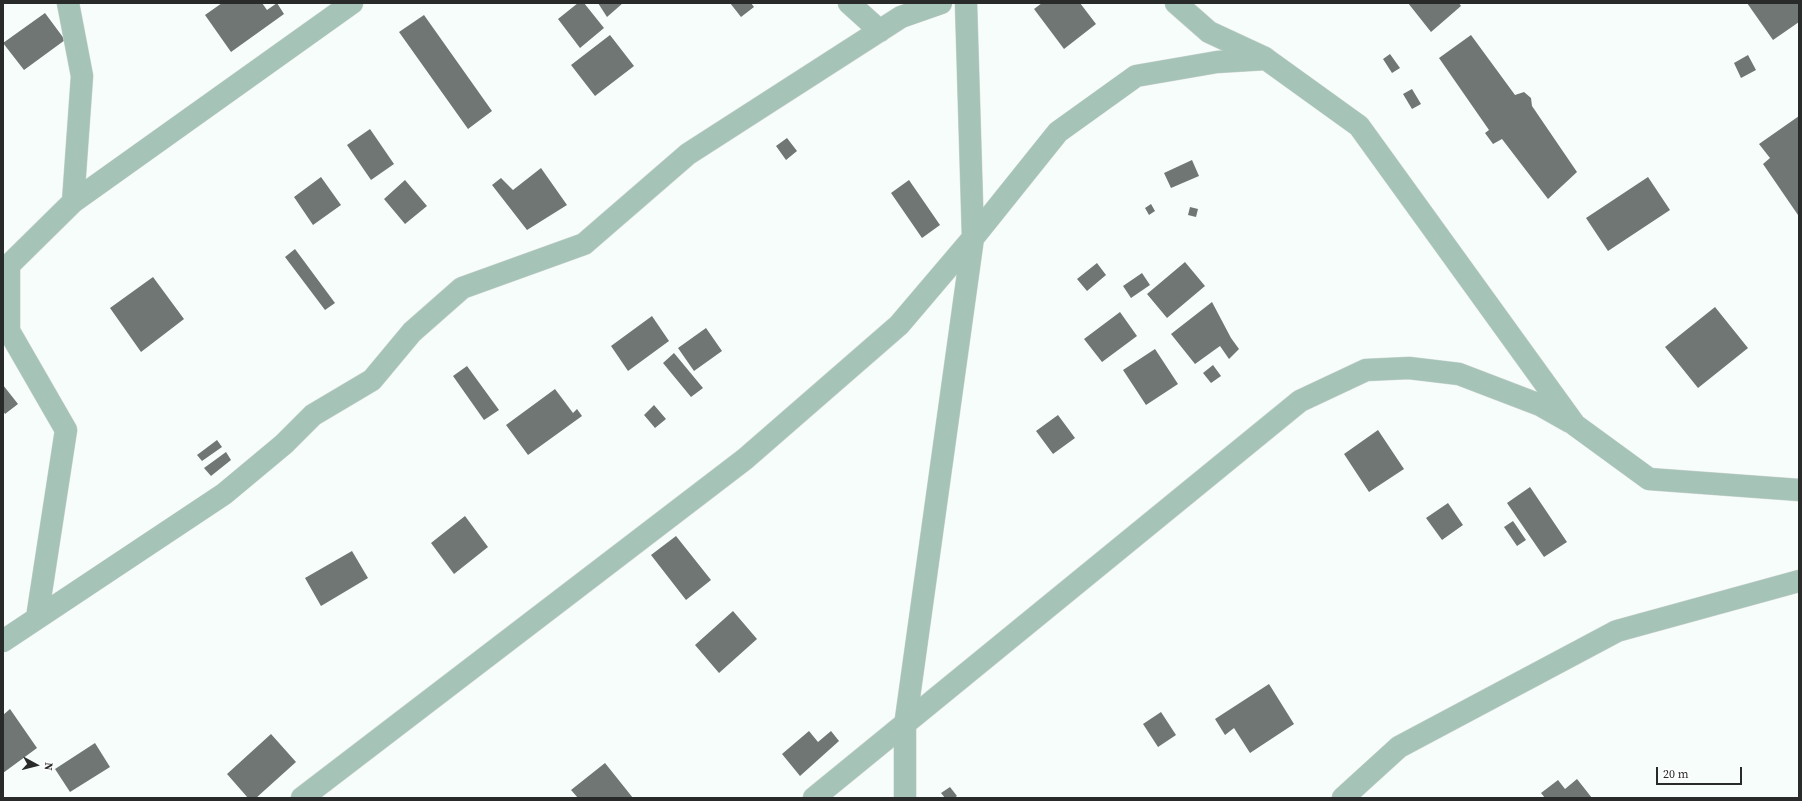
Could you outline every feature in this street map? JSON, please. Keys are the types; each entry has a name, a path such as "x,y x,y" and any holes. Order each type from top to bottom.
{"street":[{"path":"68,3 82,76 73,202"},
{"path":"37,618 66,430 9,331 6,268 73,202 352,3"},
{"path":"848,3 880,31"},
{"path":"3,641 224,494 284,444 313,415 372,380 412,332 462,288 584,244 688,154 901,17 941,3"},
{"path":"905,798 905,726 973,238 966,3"},
{"path":"1176,3 1209,32 1266,58 1359,126 1575,425"},
{"path":"302,798 745,459 899,324 973,238 1058,132 1136,76 1217,62 1266,58"},
{"path":"814,798 905,726 1300,401 1366,370 1409,368 1459,374 1540,405 1575,425 1649,479 1799,490"},
{"path":"1343,798 1399,748 1617,631 1799,581"}],"building":[{"path":"222,3 262,3 267,10 277,3 284,14 231,52 205,15"},
{"path":"578,3 584,3 604,28 580,48 558,19"},
{"path":"598,3 623,3 607,17"},
{"path":"730,3 751,3 754,7 741,17"},
{"path":"1042,3 1080,3 1096,24 1064,49 1034,9"},
{"path":"1408,3 1459,3 1461,6 1431,32"},
{"path":"1747,3 1799,3 1799,22 1773,40"},
{"path":"45,13 65,40 24,70 3,43"},
{"path":"424,15 492,111 468,129 399,32"},
{"path":"610,35 634,66 595,96 571,65"},
{"path":"1471,35 1515,95 1524,92 1531,98 1532,106 1577,172 1548,199 1502,139 1493,144 1485,133 1489,130 1439,58"},
{"path":"1390,54 1400,68 1392,73 1383,59"},
{"path":"1748,55 1756,70 1741,78 1734,63"},
{"path":"1412,89 1421,104 1412,109 1403,94"},
{"path":"1799,116 1798,215 1763,164 1770,158 1759,144"},
{"path":"370,129 394,164 371,180 347,145"},
{"path":"787,138 797,151 786,160 776,146"},
{"path":"1192,160 1199,176 1171,188 1164,173"},
{"path":"541,168 567,205 527,230 492,185 501,178 513,190"},
{"path":"321,177 341,205 313,225 294,197"},
{"path":"1648,177 1670,210 1608,251 1586,218"},
{"path":"405,180 427,206 405,224 384,199"},
{"path":"909,180 940,225 922,238 891,193"},
{"path":"1151,204 1155,211 1149,215 1145,208"},
{"path":"1190,207 1198,209 1196,217 1188,215"},
{"path":"295,249 335,303 325,310 285,257"},
{"path":"1185,262 1205,286 1167,318 1147,294"},
{"path":"1097,263 1106,275 1087,291 1077,279"},
{"path":"1142,273 1150,285 1131,298 1123,286"},
{"path":"153,277 184,319 141,352 110,308"},
{"path":"1212,302 1231,338 1239,349 1229,359 1220,346 1195,364 1171,334"},
{"path":"1715,307 1748,348 1698,388 1665,347"},
{"path":"1120,312 1137,336 1102,362 1084,339"},
{"path":"652,316 669,341 628,371 611,346"},
{"path":"706,328 722,351 694,371 678,348"},
{"path":"1155,349 1178,384 1146,405 1123,370"},
{"path":"674,353 703,388 691,397 663,363"},
{"path":"1213,365 1221,376 1211,383 1203,373"},
{"path":"467,366 499,410 484,420 453,376"},
{"path":"3,385 18,404 5,414 3,411"},
{"path":"555,389 573,413 577,409 582,416 528,455 506,425"},
{"path":"654,405 666,419 655,428 644,415"},
{"path":"1058,415 1075,438 1053,454 1036,431"},
{"path":"1378,430 1404,469 1369,492 1344,454"},
{"path":"217,440 222,447 202,461 197,455"},
{"path":"226,452 231,460 211,476 204,468"},
{"path":"1530,487 1567,542 1544,557 1507,503"},
{"path":"1448,503 1463,525 1442,540 1426,518"},
{"path":"465,516 488,547 454,574 431,543"},
{"path":"1513,521 1526,540 1517,546 1504,527"},
{"path":"676,536 711,580 686,600 651,555"},
{"path":"352,551 368,578 321,606 305,578"},
{"path":"733,611 757,639 719,673 695,645"},
{"path":"1269,684 1294,724 1250,753 1234,728 1225,735 1215,719"},
{"path":"10,709 37,748 3,773 3,715"},
{"path":"1161,712 1176,735 1158,747 1143,724"},
{"path":"809,731 818,742 831,731 839,741 800,776 782,754"},
{"path":"271,734 296,762 256,798 248,798 227,774"},
{"path":"95,743 110,767 70,792 55,769"},
{"path":"605,763 633,798 578,798 571,790"},
{"path":"1577,779 1592,798 1545,798 1541,793 1558,780 1565,789"},
{"path":"950,787 957,796 954,798 945,798 941,793"}]}
